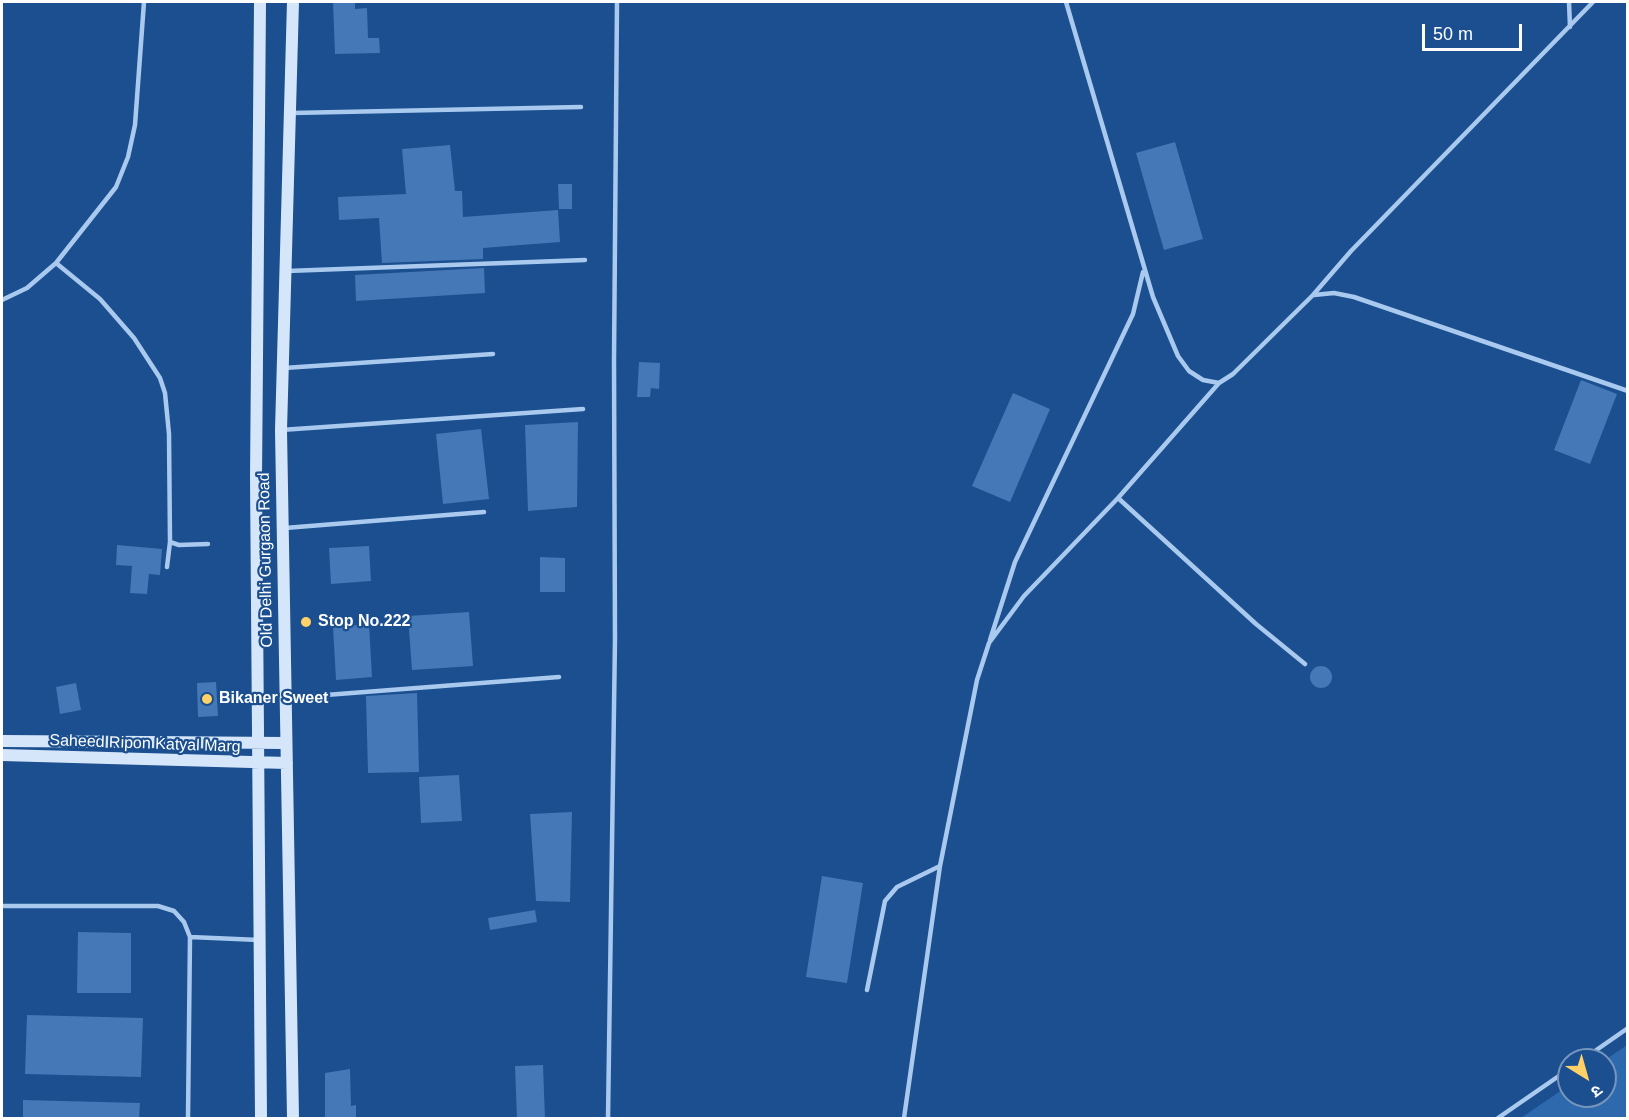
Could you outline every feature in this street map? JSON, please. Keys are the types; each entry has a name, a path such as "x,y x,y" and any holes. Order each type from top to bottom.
{"main road":[{"name":"Old Delhi Gurgaon Road","path":"260,2 256,465 261,825 259,940 261,1119"},
{"name":"Old Delhi Gurgaon Road","path":"293,2 281,368 293,1119"},
{"name":"Saheed Ripon Katyal Marg","path":"2,741 286,743"},
{"name":"Saheed Ripon Katyal Marg","path":"2,755 287,763"}],"lane":[{"path":"2,300 27,288 56,263 102,208 116,187 128,157 135,125 144,2"},
{"path":"608,1119 615,639 614,360 617,2"},
{"path":"1066,2 1143,269 1178,356 1189,372 1203,380 1219,383"},
{"path":"1569,2 1570,27"},
{"path":"989,643 1024,596 1118,498 1219,383 1233,374 1313,295 1351,251 1593,2"},
{"path":"290,113 581,107"},
{"path":"285,271 585,260"},
{"path":"56,263 100,299 134,338 160,378 165,393 169,434 170,542 167,567"},
{"path":"904,1119 940,866 977,680 1015,562 1133,314 1143,269"},
{"path":"1313,295 1334,293 1364,300 1628,391"},
{"path":"281,368 493,354"},
{"path":"281,430 584,409"},
{"path":"1118,498 1256,624 1305,664"},
{"path":"282,528 484,512"},
{"path":"170,542 179,545 208,544"},
{"path":"285,698 559,678"},
{"path":"867,990 885,901 897,887 940,866"},
{"path":"2,906 158,906 174,911 184,922 190,937 188,1119"},
{"path":"190,937 259,940"},
{"path":"1599,1048 1628,1028"},
{"path":"1498,1119 1557,1077"}],"shaded area":[{"path":"1627,1045 1627,1118 1521,1118 1557,1093 1557,1108 1617,1108 1617,1052"}],"building":[{"path":"333,2 355,2 355,9 367,8 368,38 379,38 380,53 335,54"},
{"path":"1175,142 1203,239 1164,250 1136,153"},
{"path":"450,145 455,191 462,191 463,217 558,210 560,242 483,248 483,259 382,263 379,218 339,220 338,197 406,194 402,149"},
{"path":"558,184 572,184 572,209 559,209"},
{"path":"484,268 485,293 356,301 355,275"},
{"path":"639,362 660,363 659,389 651,388 650,397 637,397"},
{"path":"1581,380 1617,394 1590,464 1554,450"},
{"path":"1013,393 1050,409 1010,502 972,486"},
{"path":"578,422 577,507 528,511 525,425"},
{"path":"481,429 489,499 443,504 436,434"},
{"path":"117,545 162,549 160,575 149,574 147,594 130,593 132,566 116,565"},
{"path":"369,546 371,581 331,584 329,548"},
{"path":"540,557 565,558 565,592 540,592"},
{"path":"469,612 473,666 412,670 408,616"},
{"path":"369,624 372,677 336,680 333,627"},
{"path":"1321,666 1329,669 1332,677 1329,685 1321,688 1313,685 1310,677 1313,669"},
{"name":"Bikaner Sweet","path":"216,682 218,716 198,717 197,683"},
{"path":"76,683 81,710 60,714 56,687"},
{"path":"417,693 419,772 368,773 366,696"},
{"path":"459,775 462,821 421,823 419,777"},
{"path":"572,812 570,902 536,901 530,814"},
{"path":"822,876 863,883 847,983 806,977"},
{"path":"535,910 537,922 490,930 488,918"},
{"path":"78,932 131,933 131,993 77,993"},
{"path":"27,1015 143,1018 141,1077 25,1074"},
{"path":"543,1065 545,1119 517,1119 515,1066"},
{"path":"350,1069 351,1106 356,1105 356,1119 325,1119 325,1073"},
{"path":"23,1100 140,1103 139,1119 23,1119"}],"place":[{"name":"Stop No.222","path":"306,622"},
{"name":"Bikaner Sweet","path":"207,699"}]}
